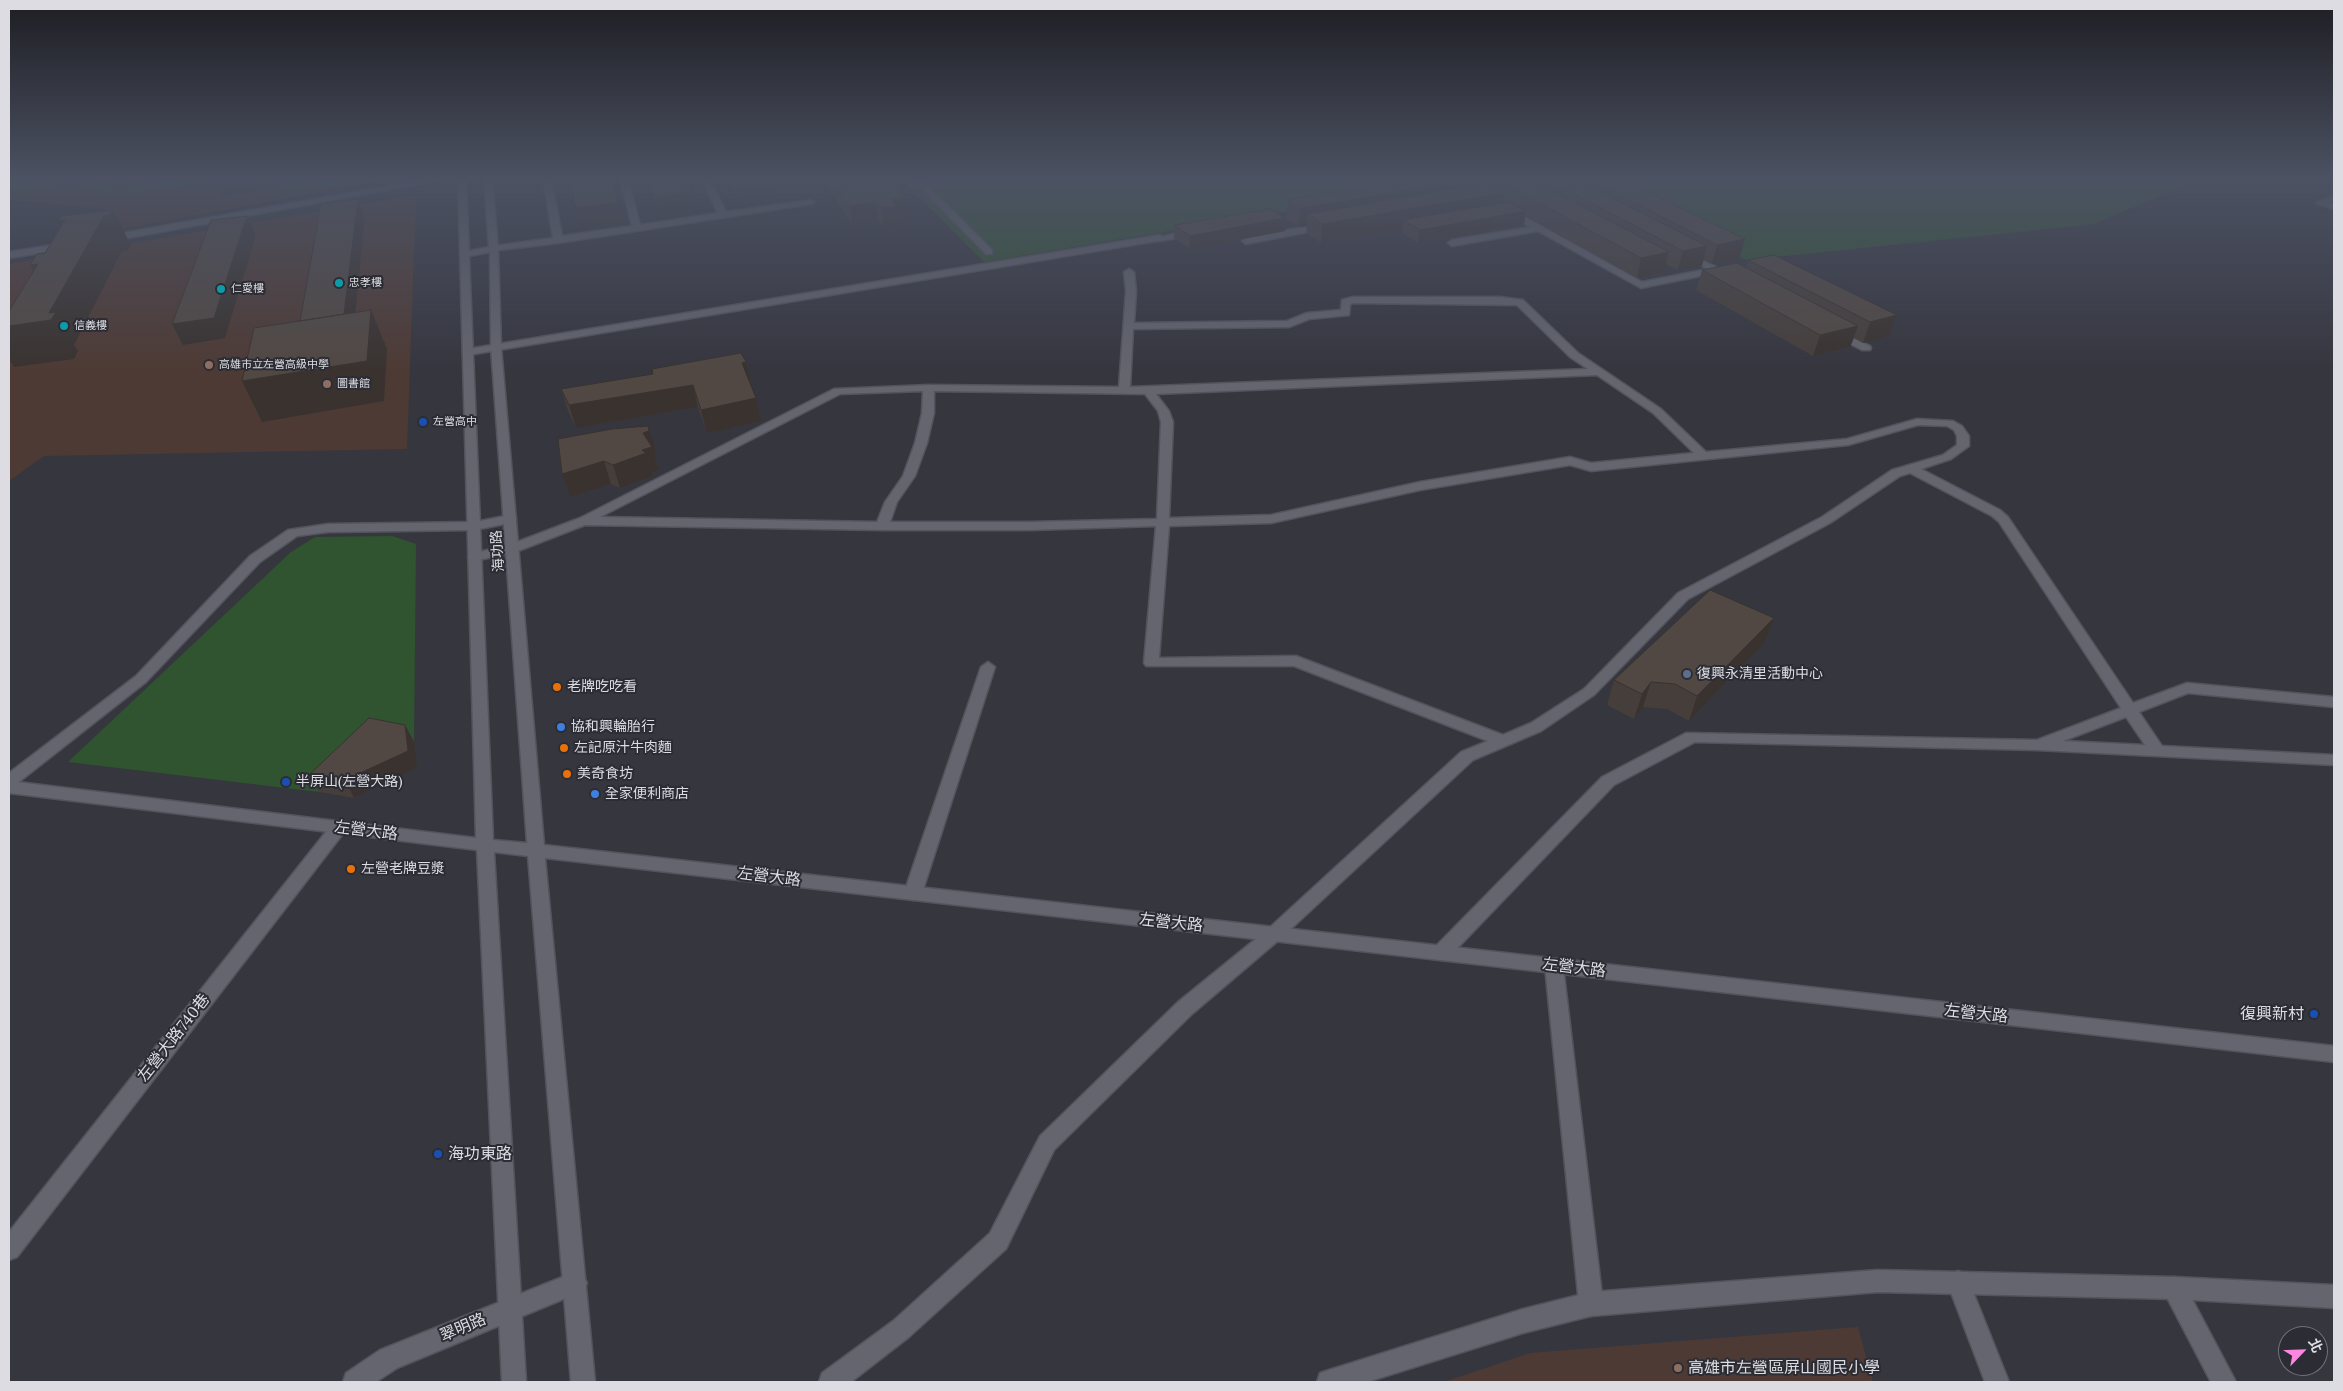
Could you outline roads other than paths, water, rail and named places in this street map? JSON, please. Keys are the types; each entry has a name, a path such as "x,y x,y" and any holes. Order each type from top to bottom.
{"street":[{"name":"海功路","path":"465,243 485,845"},
{"name":"海功路","path":"493,243 496,347 536,850"},
{"path":"465,254 539,243"},
{"path":"980,243 989,252"},
{"path":"468,352 1130,243"},
{"path":"1566,243 1641,285 1716,270"},
{"path":"9,255 77,244"},
{"path":"1673,247 1743,284"},
{"path":"1664,268 1681,277"},
{"path":"1124,390 1131,291 1129,272"},
{"path":"1128,326 1289,324 1307,316 1346,314 1345,302 1353,300 1512,300 1525,306 1554,336 1597,372 1657,411 1703,456"},
{"path":"1822,325 1866,348"},
{"path":"475,557 513,548 584,521 838,391 929,388 1148,391 1597,372"},
{"path":"882,526 891,502 909,476 921,443 928,413 929,388"},
{"path":"1148,391 1163,411 1167,422 1163,524 1151,663 1296,661 1503,741"},
{"path":"584,521 882,526 1163,524 1276,518 1420,486 1570,461 1591,467 1848,442 1917,422 1948,423 1958,428 1963,436 1963,446 1947,457 1896,473 1826,520 1683,596 1589,692 1536,727 1467,756 1274,934 1185,1008 1047,1143 998,1241 902,1329 831,1382"},
{"path":"1910,468 1996,513 2004,520 2128,710 2157,751"},
{"path":"9,781 141,679 256,559 293,534 328,528 475,526 510,519"},
{"path":"914,893 988,667"},
{"path":"2037,745 2187,688 2334,702"},
{"path":"1440,953 1608,781 1692,737 2037,745 2334,760"},
{"name":"左營大路","path":"9,787 485,845 2334,1054"},
{"name":"左營大路740巷","path":"9,1249 339,827"},
{"path":"485,845 514,1382"},
{"path":"536,850 583,1382"},
{"path":"1554,966 1591,1304"},
{"path":"1329,1382 1523,1321 1591,1304 1878,1281 2174,1288 2334,1297"},
{"name":"翠明路","path":"355,1382 389,1359 575,1282"},
{"path":"1958,1282 1997,1382"},
{"path":"2174,1288 2224,1382"}],"place":[{"name":"忠孝樓","path":"339,283"},
{"name":"仁愛樓","path":"221,289"},
{"name":"信義樓","path":"64,326"},
{"name":"高雄市立左營高級中學","path":"209,365"},
{"name":"圖書館","path":"327,384"},
{"name":"左營高中","path":"423,422"},
{"name":"復興永清里活動中心","path":"1687,674"},
{"name":"老牌吃吃看","path":"557,687"},
{"name":"協和興輪胎行","path":"561,727"},
{"name":"左記原汁牛肉麵","path":"564,748"},
{"name":"美奇食坊","path":"567,774"},
{"name":"半屏山(左營大路)","path":"286,782"},
{"name":"全家便利商店","path":"595,794"},
{"name":"左營老牌豆漿","path":"351,869"},
{"name":"復興新村","path":"2314,1014"},
{"name":"海功東路","path":"438,1154"},
{"name":"高雄市左營區屏山國民小學","path":"1678,1368"}]}
